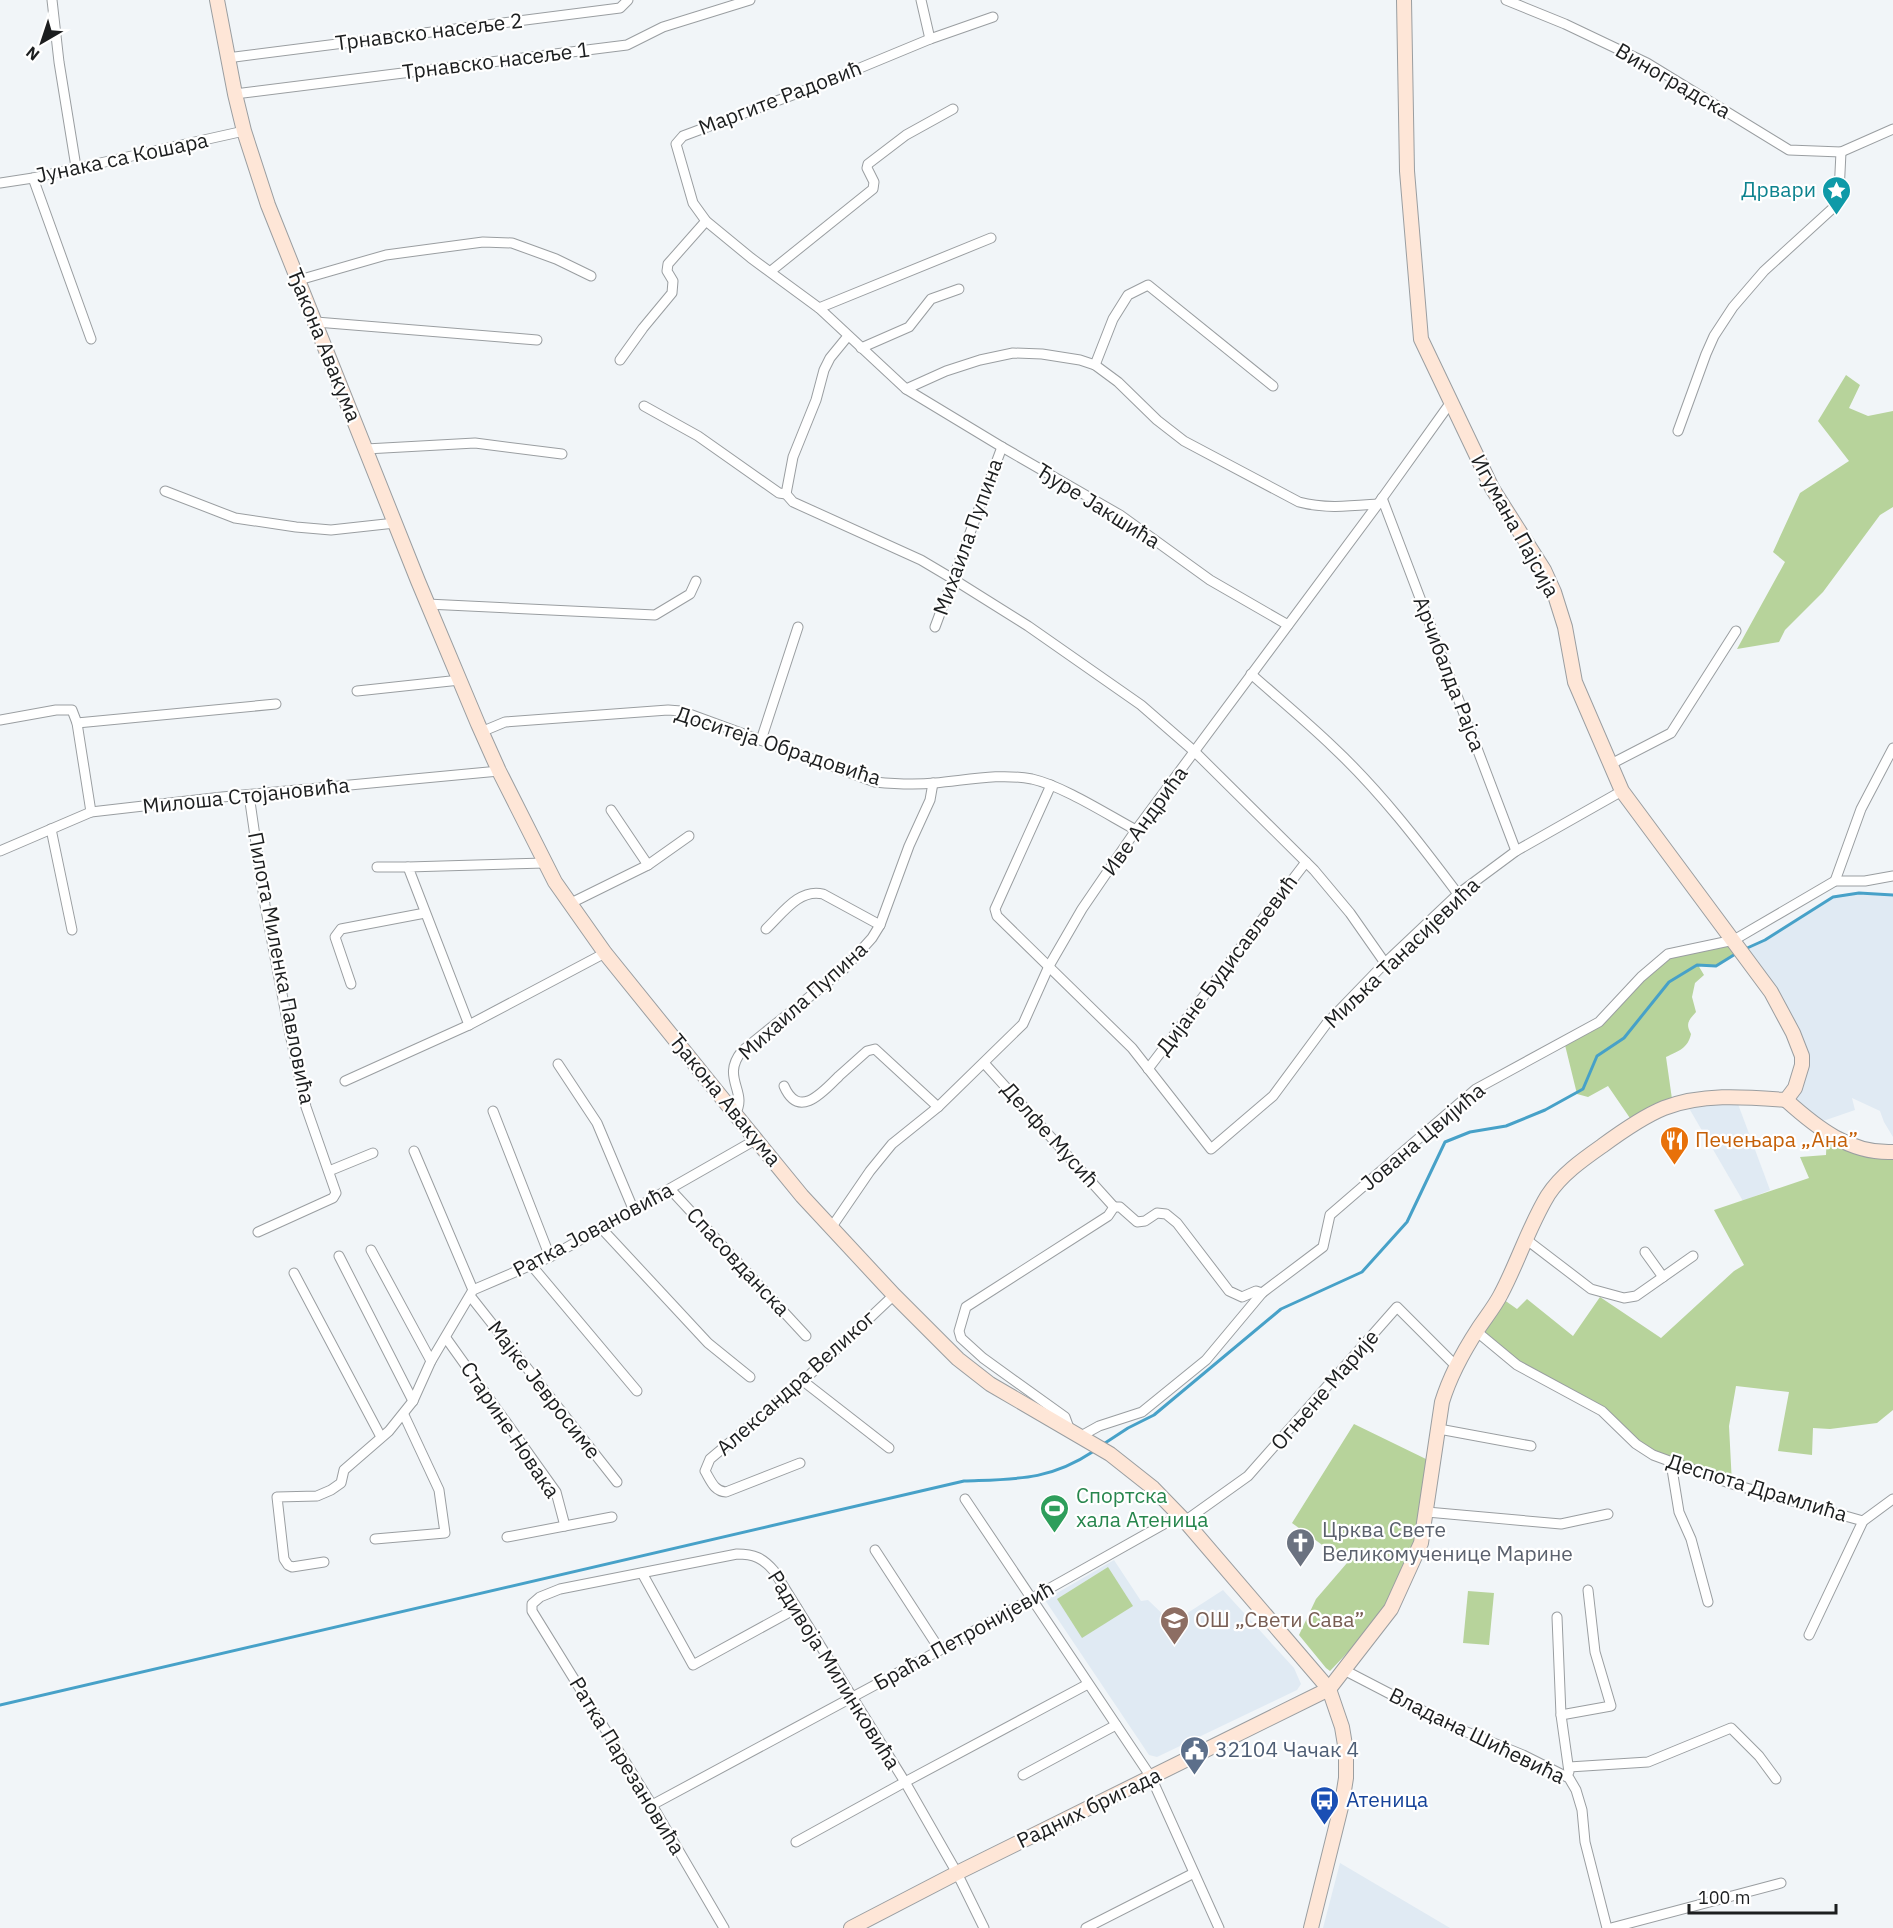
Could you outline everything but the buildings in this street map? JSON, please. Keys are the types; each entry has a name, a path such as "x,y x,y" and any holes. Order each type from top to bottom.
{"street":[{"path":"52,0 58,62 76,168"},
{"name":"Ђакона Авакума","path":"217,0 227,58 244,131 268,205 427,604 481,732 545,863 569,904 605,953 735,1114 831,1228 894,1295 958,1359 990,1384 1084,1437 1139,1475 1183,1518 1329,1689"},
{"name":"Трнавско насеље 2","path":"227,58 620,8 628,0"},
{"name":"Трнавско насеље 1","path":"235,94 627,45 663,27 750,0"},
{"path":"921,0 930,39"},
{"name":"Игумана Пајсија","path":"1404,0 1407,171 1421,339 1492,488 1544,570 1554,592 1565,627 1575,682 1622,791 1771,992 1793,1033 1802,1056 1801,1072 1786,1100"},
{"name":"Виноградска","path":"1506,0 1565,24 1647,63 1789,150 1841,152 1893,129"},
{"name":"Маргите Радовић","path":"906,389 819,308 751,258 706,221 693,203 676,144 683,136 814,87 930,39 993,17"},
{"path":"771,271 873,189 874,182 867,168 868,164 906,135 953,109"},
{"name":"Јунака са Кошара","path":"0,183 33,178 244,131"},
{"path":"1678,431 1714,336 1733,307 1764,271 1833,208 1839,193 1841,152"},
{"path":"33,178 91,339"},
{"path":"620,360 672,293 673,281 668,271 668,264 706,221"},
{"path":"819,308 991,238"},
{"path":"299,280 386,255 483,242 512,243 556,259 591,276"},
{"path":"1095,365 1113,319 1128,296 1148,285 1273,386"},
{"path":"861,348 909,327 931,299 959,289"},
{"path":"316,322 537,340"},
{"path":"786,494 793,457 816,400 824,370 830,358 848,336"},
{"path":"906,389 946,370 1013,353 1042,354 1080,360 1095,365 1118,382 1157,420 1184,441 1299,502 1311,506 1339,507 1380,501"},
{"name":"Ђуре Јакшића","path":"906,389 1120,515 1210,580 1288,625"},
{"name":"Иве Андрића","path":"831,1228 870,1171 892,1144 938,1107 1023,1024 1049,966 1082,909 1136,830 1451,402"},
{"path":"644,406 698,436 779,493 786,494 793,502 921,560 953,579 1094,671 1141,705 1195,752 1306,862 1350,913 1385,963"},
{"path":"366,449 475,443 562,454"},
{"name":"Михаила Пупина","path":"935,627 1002,447"},
{"path":"165,492 235,518 296,527 331,530 395,523"},
{"name":"Арчибалда Рајса","path":"1380,501 1516,851"},
{"path":"427,604 655,615 690,594 696,581"},
{"path":"761,740 798,627"},
{"path":"1611,765 1671,733 1736,631"},
{"path":"1251,674 1334,747 1373,788 1458,894"},
{"path":"357,691 460,680"},
{"path":"77,723 276,704"},
{"path":"0,720 56,710 72,710 77,723 91,812"},
{"name":"Доситеја Обрадовића","path":"481,732 505,722 668,710 681,711 875,782 933,783 998,776 1032,779 1051,785 1136,830"},
{"path":"1893,748 1861,809 1835,881 1865,881 1893,876"},
{"name":"Милоша Стојановића","path":"0,851 91,812 499,771"},
{"name":"Михаила Пупина","path":"735,1114 740,1100 733,1071 736,1058 844,969 862,950 880,925 909,846 930,800 933,783"},
{"path":"1051,785 995,909 997,916 1132,1048 1148,1069"},
{"name":"Миљка Танасијевића","path":"1148,1069 1211,1149 1273,1096 1327,1023 1385,963 1458,894 1516,851 1622,791"},
{"name":"Пилота Миленка Павловића","path":"249,795 265,905 288,1025 306,1107 330,1170 336,1193 333,1198 258,1232"},
{"path":"611,810 648,865"},
{"path":"51,829 72,930"},
{"path":"569,904 648,865 689,836"},
{"name":"Дијане Будисављевић","path":"1148,1069 1306,862"},
{"path":"377,867 545,863"},
{"path":"408,867 469,1025"},
{"name":"Јована Цвијића","path":"1084,1437 1099,1426 1142,1412 1206,1360 1262,1293 1323,1246 1330,1215 1476,1089 1599,1022 1641,977 1668,954 1734,940 1835,881"},
{"name":"Михаила Пупина","path":"766,929 801,896 813,892 823,894 880,925"},
{"path":"351,984 335,937 340,929 425,913"},
{"path":"345,1081 469,1025 605,953"},
{"path":"784,1086 796,1101 814,1099 867,1051 875,1049 938,1107"},
{"name":"Делфе Мусић","path":"984,1063 1114,1207"},
{"path":"558,1064 597,1123 634,1211"},
{"path":"1311,1928 1346,1778 1346,1751 1342,1727 1329,1689 1391,1609 1401,1590 1421,1543 1442,1402 1448,1382 1476,1331 1500,1297 1540,1208 1559,1182 1591,1154 1634,1124 1665,1108 1707,1098 1735,1096 1786,1100 1845,1144 1870,1152 1893,1152"},
{"path":"493,1111 550,1257"},
{"name":"Ратка Јовановића","path":"472,1294 603,1229 757,1140"},
{"name":"Мајке Јевросиме","path":"414,1151 472,1294 617,1482"},
{"path":"330,1170 374,1153"},
{"name":"Спасовданска","path":"670,1189 806,1336"},
{"path":"1069,1428 1065,1417 983,1358 961,1338 959,1331 966,1306 1108,1216 1114,1207 1120,1207 1137,1222 1145,1221 1157,1213 1166,1214 1177,1223 1229,1291 1242,1297 1256,1291 1262,1293"},
{"path":"603,1229 708,1343 750,1377"},
{"path":"1527,1240 1597,1292 1630,1297 1636,1296 1693,1256"},
{"name":"Старине Новака","path":"371,1250 431,1361"},
{"path":"1645,1252 1663,1276"},
{"path":"339,1256 413,1401"},
{"path":"532,1266 637,1391"},
{"path":"294,1273 381,1437"},
{"path":"324,1562 292,1567 288,1565 284,1559 277,1497 317,1496 340,1483 344,1470 404,1415 431,1361 472,1294"},
{"name":"Александра Великог","path":"800,1463 726,1492 716,1489 705,1470 710,1460 803,1381 894,1295"},
{"name":"Огњене Марије","path":"1183,1518 1248,1476 1397,1307 1456,1366"},
{"name":"Деспота Драмлића","path":"1476,1331 1517,1365 1602,1411 1636,1444 1653,1455 1732,1484 1863,1521"},
{"name":"Старине Новака","path":"446,1338 556,1492 566,1526"},
{"path":"803,1381 889,1448"},
{"path":"375,1539 445,1533 439,1490 404,1415"},
{"path":"1438,1429 1531,1446"},
{"path":"1671,1463 1679,1512 1691,1539 1708,1602"},
{"path":"965,1499 1151,1777 1219,1928"},
{"name":"Деспота Драмлића","path":"1809,1635 1863,1521 1893,1499"},
{"path":"1426,1512 1561,1524 1608,1514"},
{"name":"Старине Новака","path":"507,1537 612,1517"},
{"name":"Браћа Петронијевић","path":"652,1805 1183,1518"},
{"path":"875,1550 940,1650"},
{"name":"Радивоја Милинковића","path":"532,1604 540,1597 560,1589 737,1554 749,1554 766,1562 905,1782 957,1873 984,1928"},
{"path":"642,1573 693,1665 797,1608"},
{"path":"1561,1715 1611,1706 1595,1652 1588,1590"},
{"name":"Ратка Парезановића","path":"532,1604 532,1611 652,1805 724,1928"},
{"path":"1557,1617 1561,1715 1569,1778"},
{"name":"Владана Шићевића","path":"1344,1670 1452,1726 1523,1755 1569,1778 1576,1790 1582,1810 1585,1842 1609,1928"},
{"path":"796,1842 1088,1684"},
{"name":"Радних бригада","path":"851,1928 1329,1689"},
{"path":"1023,1775 1116,1725"},
{"path":"1569,1767 1648,1762 1731,1728 1759,1756 1776,1779"},
{"path":"1086,1928 1104,1924 1194,1872"},
{"path":"1609,1928 1780,1883"}],"shaded area":[{"path":"1859,893 1893,895 1893,1137 1880,1111 1852,1098 1855,1110 1813,1122 1786,1100 1802,1056 1741,951 1765,940 1833,897"},
{"path":"1735,1096 1770,1190 1743,1201 1686,1103"},
{"name":"ОШ „Свети Сава”","path":"1114,1560 1141,1601 1148,1600 1172,1623 1223,1590 1294,1668 1301,1684 1297,1690 1157,1757 1149,1755 1045,1600"},
{"path":"1340,1863 1450,1928 1323,1928"}],"green space":[{"path":"1846,375 1860,385 1849,408 1868,416 1893,411 1893,507 1880,515 1823,592 1785,630 1779,642 1737,649 1785,562 1773,552 1800,493 1849,461 1818,421"},
{"path":"1734,940 1734,954 1716,966 1698,965 1704,975 1695,983 1692,997 1696,1012 1689,1022 1690,1039 1682,1049 1666,1057 1673,1106 1634,1124 1608,1086 1588,1097 1577,1094 1564,1041 1599,1022 1668,954"},
{"path":"1827,1132 1893,1152 1893,1410 1877,1423 1830,1429 1813,1428 1812,1455 1778,1451 1789,1392 1736,1386 1729,1426 1732,1484 1653,1455 1602,1411 1517,1365 1476,1331 1500,1297 1517,1309 1527,1299 1573,1336 1600,1297 1661,1338 1734,1271 1744,1265 1714,1210 1809,1178 1800,1157 1826,1155"},
{"path":"1354,1424 1428,1460 1416,1535 1404,1572 1382,1616 1330,1671 1299,1635 1316,1599 1347,1563 1292,1523"},
{"path":"1108,1567 1133,1606 1082,1638 1057,1599"},
{"path":"1468,1591 1494,1593 1489,1645 1463,1643"}],"waterway":[{"path":"1745,949 1765,940 1833,897 1859,893 1893,895"},
{"path":"1102,1445 1154,1415 1281,1309 1362,1272 1407,1222 1445,1142 1470,1132 1506,1126 1545,1110 1583,1089 1597,1056 1624,1038 1669,982 1697,965 1716,966 1737,953"},
{"path":"0,1705 964,1481 1016,1479 1047,1473 1078,1461 1094,1451"}],"place":[{"name":"Дрвари","path":"1837,216"},
{"name":"Печењара „Ана”","path":"1674,1166"},
{"name":"Спортска хала Атеница","path":"1055,1534"},
{"name":"Црква Свете Великомученице Марине","path":"1301,1568"},
{"name":"ОШ „Свети Сава”","path":"1174,1646"},
{"name":"32104 Чачак 4","path":"1194,1776"},
{"name":"Атеница","path":"1325,1826"}]}
